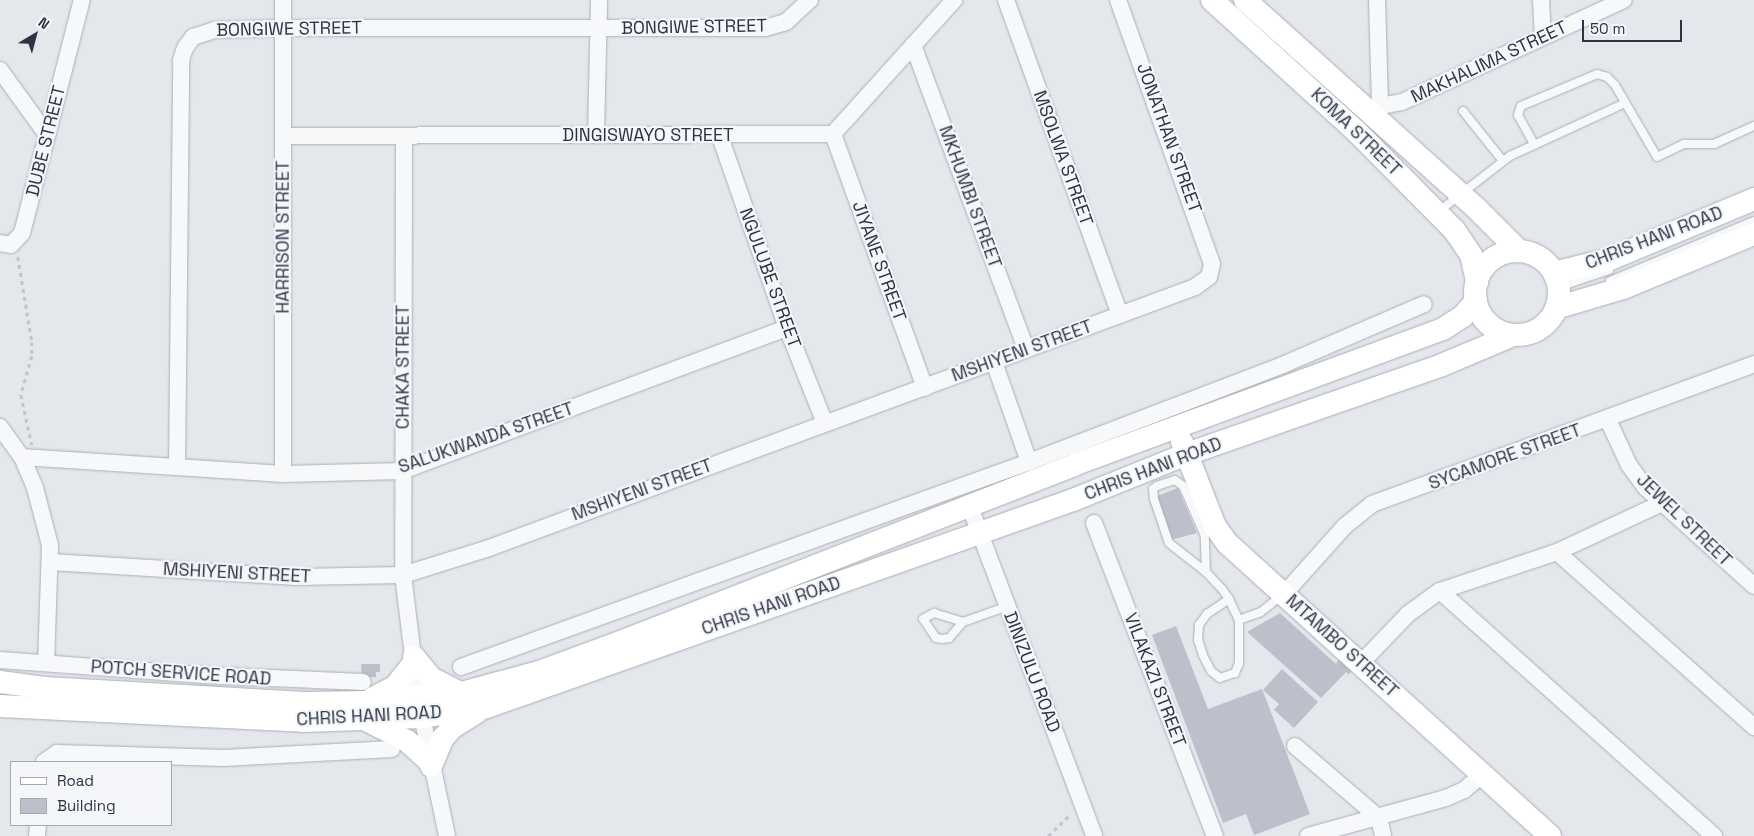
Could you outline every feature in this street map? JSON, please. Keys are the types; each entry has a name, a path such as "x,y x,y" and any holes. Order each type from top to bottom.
{"main road":[{"name":"KOMA STREET","path":"1212,0 1358,132 1455,231 1471,255 1476,291"},
{"name":"KOMA STREET","path":"1245,0 1376,110 1519,251"},
{"name":"CHRIS HANI ROAD","path":"1554,299 1610,259 1754,199"},
{"name":"CHRIS HANI ROAD","path":"1554,299 1754,234"},
{"path":"1519,251 1545,262 1554,299 1535,332 1513,335 1489,324 1476,291 1492,259 1519,251"},
{"name":"CHRIS HANI ROAD","path":"420,707 462,693 539,672 1177,427 1443,329 1463,316 1476,291"},
{"name":"CHRIS HANI ROAD","path":"4,682 305,703 364,701 420,707 487,707 980,533 1188,454 1442,365 1513,335"},
{"name":"MTAMBO STREET","path":"1177,427 1215,526 1227,543 1285,593 1550,836"},
{"path":"462,693 432,678 414,660 395,687 364,701 430,763 437,748 453,728 487,707"},
{"name":"CHRIS HANI ROAD","path":"0,706 303,720 364,701"}],"street":[{"name":"HARRISON STREET","path":"283,0 283,474"},
{"path":"596,135 599,0"},
{"name":"BONGIWE STREET","path":"178,467 182,52 193,38 209,31 283,28 765,28 786,22 810,0"},
{"path":"833,134 954,0"},
{"name":"MSOLWA STREET","path":"1006,0 1120,315"},
{"name":"JONATHAN STREET","path":"1118,0 1212,264 1209,278"},
{"path":"1358,132 1376,110 1376,0"},
{"path":"1541,0 1543,36"},
{"name":"MAKHALIMA STREET","path":"1376,110 1402,102 1624,0"},
{"name":"DUBE STREET","path":"7,244 22,233 81,1"},
{"name":"MKHUMBI STREET","path":"913,45 1026,349"},
{"path":"0,70 47,136"},
{"name":"NGULUBE STREET","path":"719,134 787,328 824,422"},
{"name":"DINGISWAYO STREET","path":"283,136 833,134"},
{"name":"JIYANE STREET","path":"833,134 925,388"},
{"name":"CHAKA STREET","path":"404,136 403,575 420,707 430,763 447,836"},
{"name":"MSHIYENI STREET","path":"51,562 297,577 403,575 489,548 824,422 925,388 1195,287 1209,278"},
{"path":"461,667 1029,462 1286,364 1424,304"},
{"name":"SALUKWANDA STREET","path":"29,458 283,474 402,471 787,328"},
{"path":"994,362 1029,462"},
{"name":"SYCAMORE STREET","path":"1285,593 1345,526 1372,504 1608,420 1754,364"},
{"name":"JEWEL STREET","path":"1608,420 1629,465 1662,504 1754,586"},
{"path":"0,427 29,458 43,515 51,562 46,663"},
{"path":"1361,663 1408,614 1440,591 1557,552 1662,504"},
{"name":"DINIZULU ROAD","path":"970,507 1094,836"},
{"name":"VILAKAZI STREET","path":"1094,524 1216,836"},
{"path":"1557,552 1754,727"},
{"path":"1440,591 1714,836"},
{"name":"POTCH SERVICE ROAD","path":"0,660 280,680 364,701"},
{"path":"1295,746 1379,818 1383,836"},
{"path":"45,761 50,755 58,753 224,758 392,750"},
{"path":"1308,836 1446,798 1464,790 1482,775"}],"lane":[{"path":"1534,144 1518,115 1521,106 1597,74 1611,80 1657,157 1684,144 1714,144 1754,126"},
{"path":"1438,213 1503,161 1534,144 1625,103"},
{"path":"1463,111 1503,161"},
{"name":"CHRIS HANI ROAD","path":"1676,242 1754,209"},
{"name":"CHRIS HANI ROAD","path":"1554,299 1754,221"},
{"path":"1206,572 1205,536 1183,486 1175,480 1157,486 1153,489 1154,499 1169,544 1206,572 1229,599 1239,620 1239,663 1235,673 1220,678 1211,671 1203,655 1198,640 1199,625 1207,614 1229,599"},
{"path":"1239,620 1261,612 1285,593"},
{"path":"963,622 934,613 922,619 936,638 949,638 963,622 1008,606"}],"path":[{"path":"7,244 32,342 32,356 21,395 29,458"},
{"path":"1048,836 1082,806"}],"building":[{"path":"1178,488 1197,533 1171,540 1157,496"},
{"path":"1280,613 1336,664 1339,659 1352,670 1349,675 1346,672 1321,698 1247,632"},
{"path":"1176,626 1208,709 1262,689 1310,814 1254,835 1246,814 1223,823 1152,635"},
{"path":"361,664 380,664 380,672 376,672 376,677 362,677"},
{"path":"1282,669 1318,702 1294,728 1274,710 1279,704 1263,690"}]}
